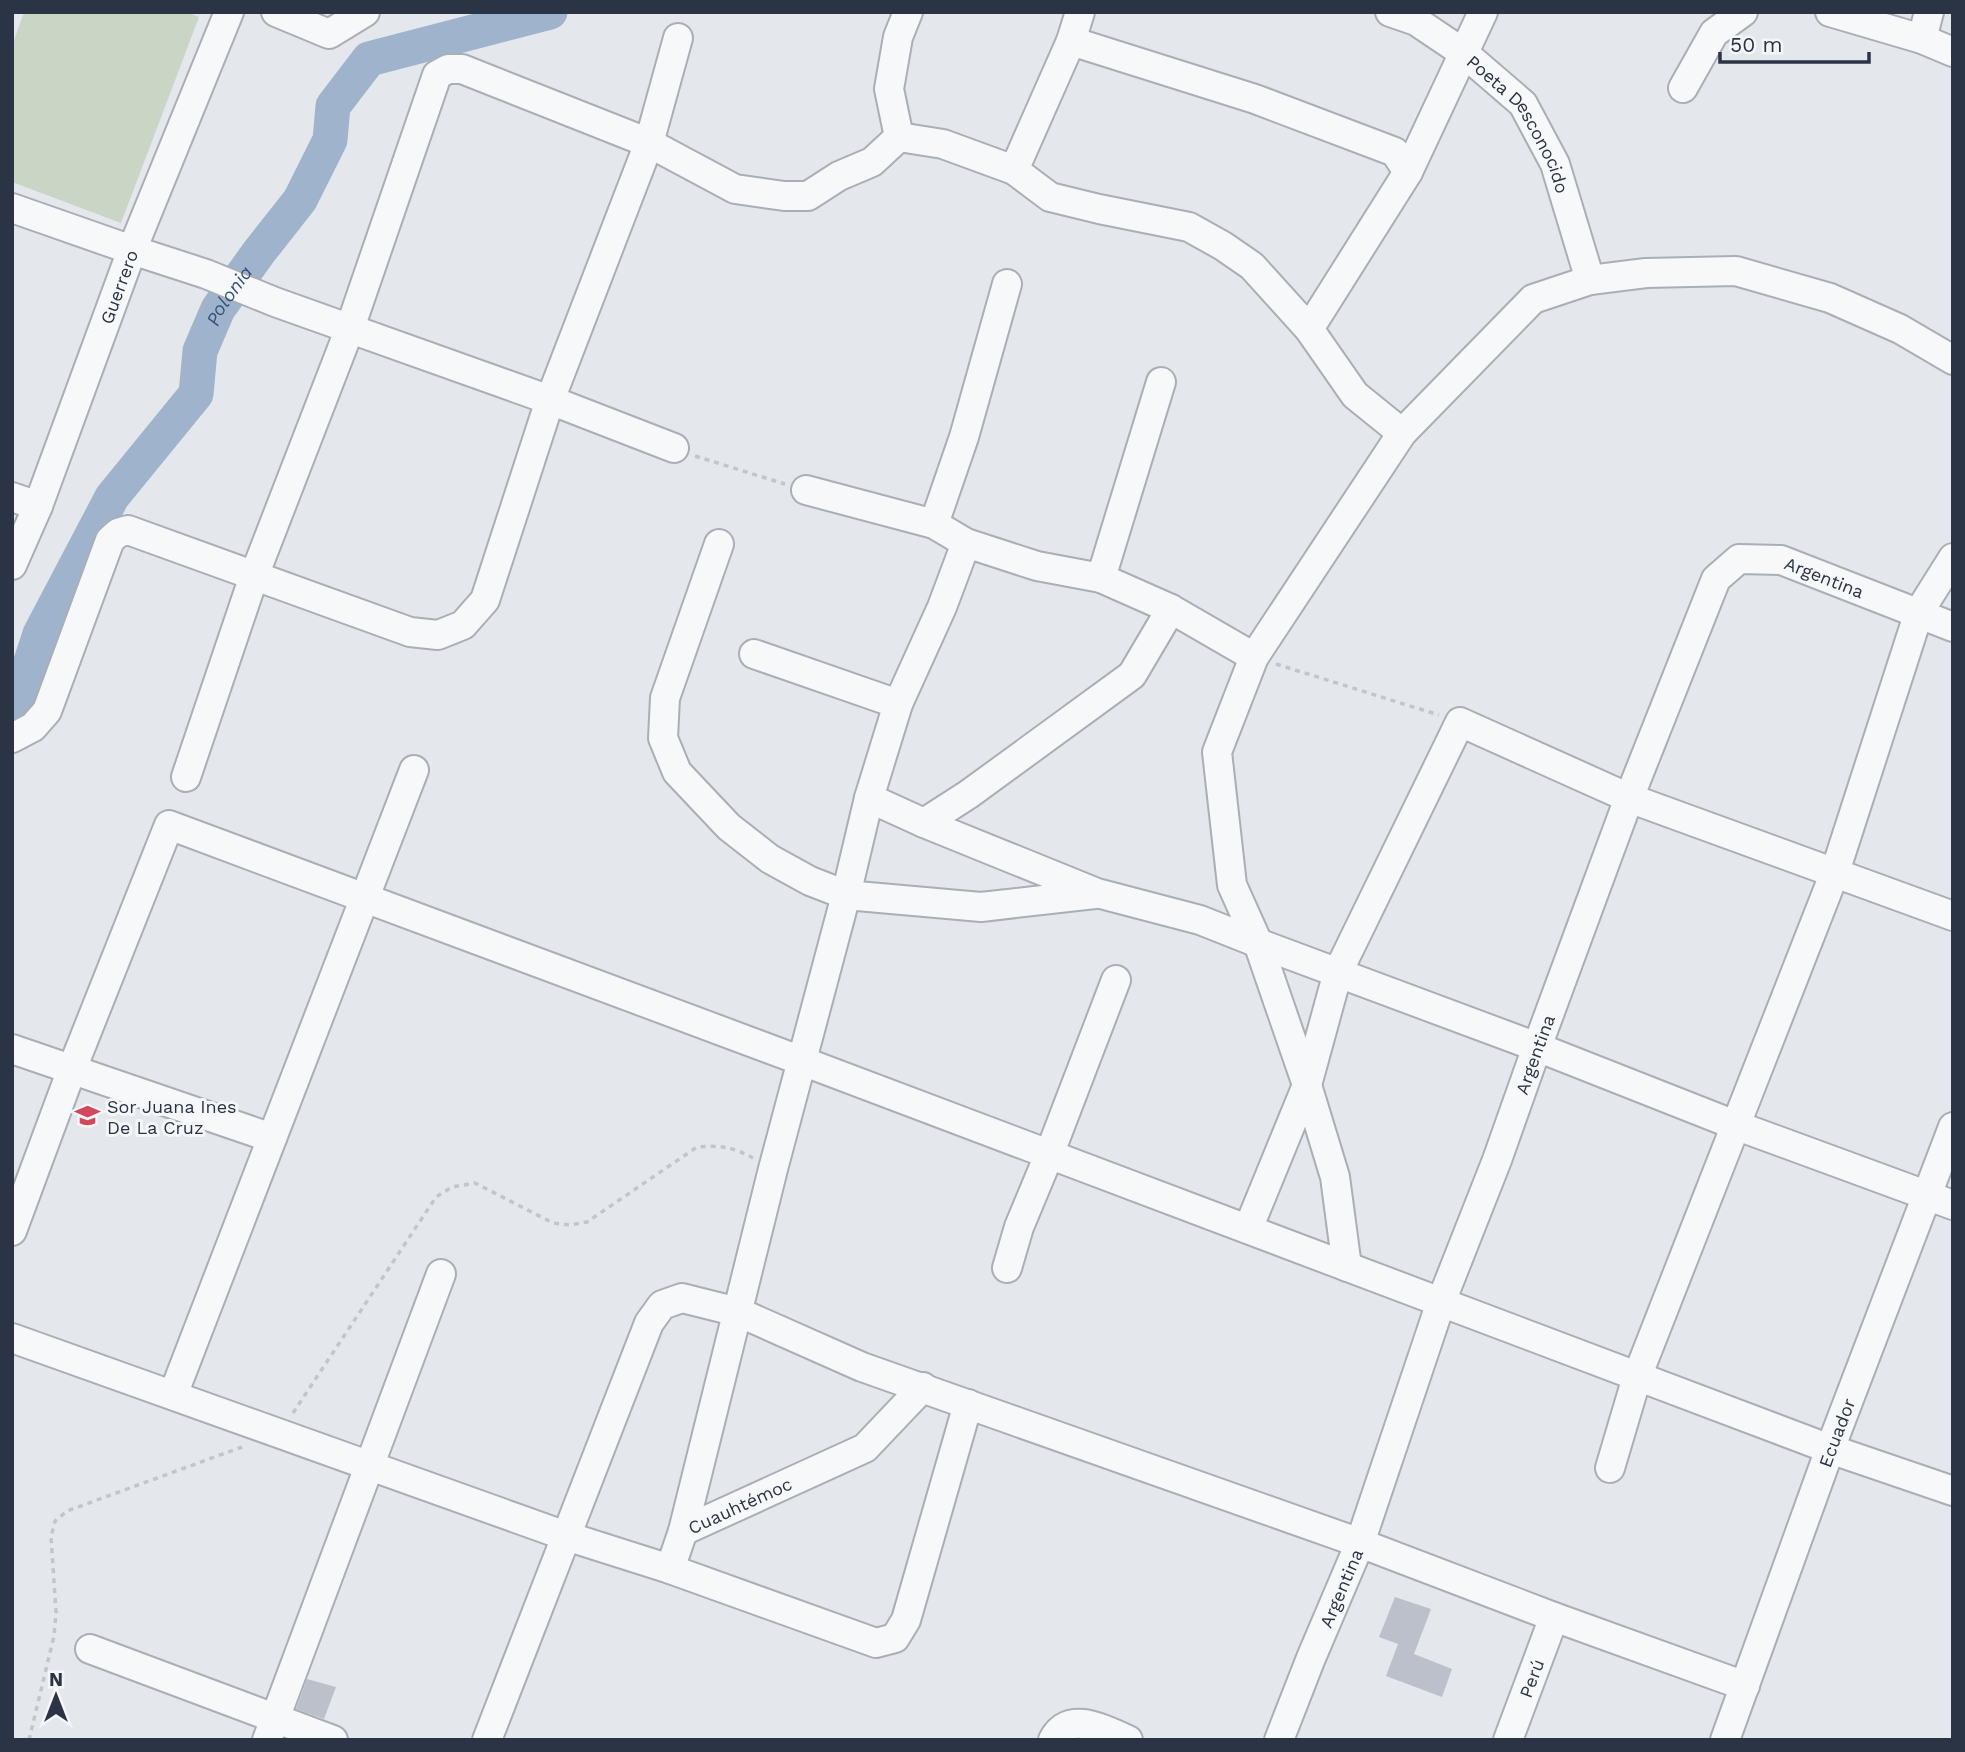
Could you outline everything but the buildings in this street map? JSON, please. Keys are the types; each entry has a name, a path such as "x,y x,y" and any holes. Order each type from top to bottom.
{"street":[{"name":"Guerrero","path":"12,565 25,501 132,250 229,12"},
{"path":"276,12 329,34 365,12"},
{"path":"899,138 890,89 898,37 908,12"},
{"path":"1014,170 1071,41 1080,12"},
{"name":"Poeta Desconocido","path":"1390,12 1416,21 1465,54 1523,104 1555,164 1590,280"},
{"path":"1309,329 1408,172 1483,12"},
{"path":"1683,88 1714,33 1743,12"},
{"path":"1830,12 1926,26 1953,52"},
{"path":"12,738 33,727 47,711 110,541 118,533 128,530 410,632 438,635 463,625 485,600 550,400 649,143 678,38"},
{"path":"1071,41 1255,99 1395,152 1408,172"},
{"path":"186,777 254,576 349,328 438,75 448,69 462,69 649,143 735,189 784,196 808,196 839,176 872,162 899,138 943,144 1014,170 1050,197 1189,227 1252,265 1309,329 1356,395 1402,433"},
{"path":"12,208 206,274 275,302 550,400 674,448"},
{"path":"1347,1267 1335,1177 1307,1085 1258,943 1232,886 1217,752 1254,657 1402,433 1532,299 1590,280 1646,273 1736,271 1830,298 1900,329 1953,360"},
{"path":"934,524 964,436 1007,284"},
{"path":"1101,578 1161,382"},
{"path":"806,490 934,524 966,544 1037,566 1101,578 1171,610 1254,657"},
{"path":"719,544 665,698 663,738 677,772 729,827 770,859 810,881 846,895 981,907 1097,893"},
{"path":"683,1531 869,798 898,704 942,607 966,544"},
{"path":"1610,1468 1637,1377 1835,872 1919,612 1953,558"},
{"name":"Argentina","path":"1279,1740 1360,1543 1441,1302 1497,1160 1629,798 1716,579 1738,559 1781,560 1953,627"},
{"path":"924,823 969,794 1132,675 1171,610"},
{"path":"754,654 898,704"},
{"path":"1248,1229 1307,1085 1338,972 1460,722 1629,798 1953,916"},
{"path":"173,1395 414,770"},
{"path":"869,798 1097,893 1200,920 1537,1046 1735,1125 1940,1200"},
{"path":"12,1231 72,1069 169,825 1637,1377 1830,1449 1953,1491"},
{"path":"1007,1268 1019,1227 1116,981"},
{"path":"12,1049 272,1138"},
{"name":"Ecuador","path":"1725,1740 1830,1449 1940,1200 1953,1127"},
{"path":"271,1729 441,1274"},
{"path":"487,1740 649,1323 662,1305 682,1298 738,1312 862,1367 1360,1543 1745,1686"},
{"path":"12,1338 566,1536 670,1569 876,1643 895,1638 906,1619 968,1404"},
{"name":"Cuauhtémoc","path":"670,1569 683,1531 865,1448 923,1388"},
{"name":"Perú","path":"1508,1740 1554,1617"},
{"path":"90,1648 271,1729 333,1740"},
{"path":"1054,1738 1068,1725 1089,1723 1128,1740"}],"path":[{"path":"674,448 806,490"},
{"path":"1254,657 1460,722"},
{"path":"279,1433 436,1197 452,1187 475,1183 553,1223 570,1225 587,1222 697,1147 719,1145 743,1152 773,1169"},
{"path":"29,1740 54,1636 56,1612 51,1537 55,1521 66,1511 242,1447"}],"green space":[{"path":"24,12 187,12 199,17 121,223 12,182 12,46"}],"waterway":[{"name":"Polonia","path":"12,703 20,695 40,634 112,497 196,394 200,351 218,309 300,200 330,140 333,106 369,59 550,12"}],"place":[{"name":"Sor Juana Ines De La Cruz","path":"87,1116"}]}
